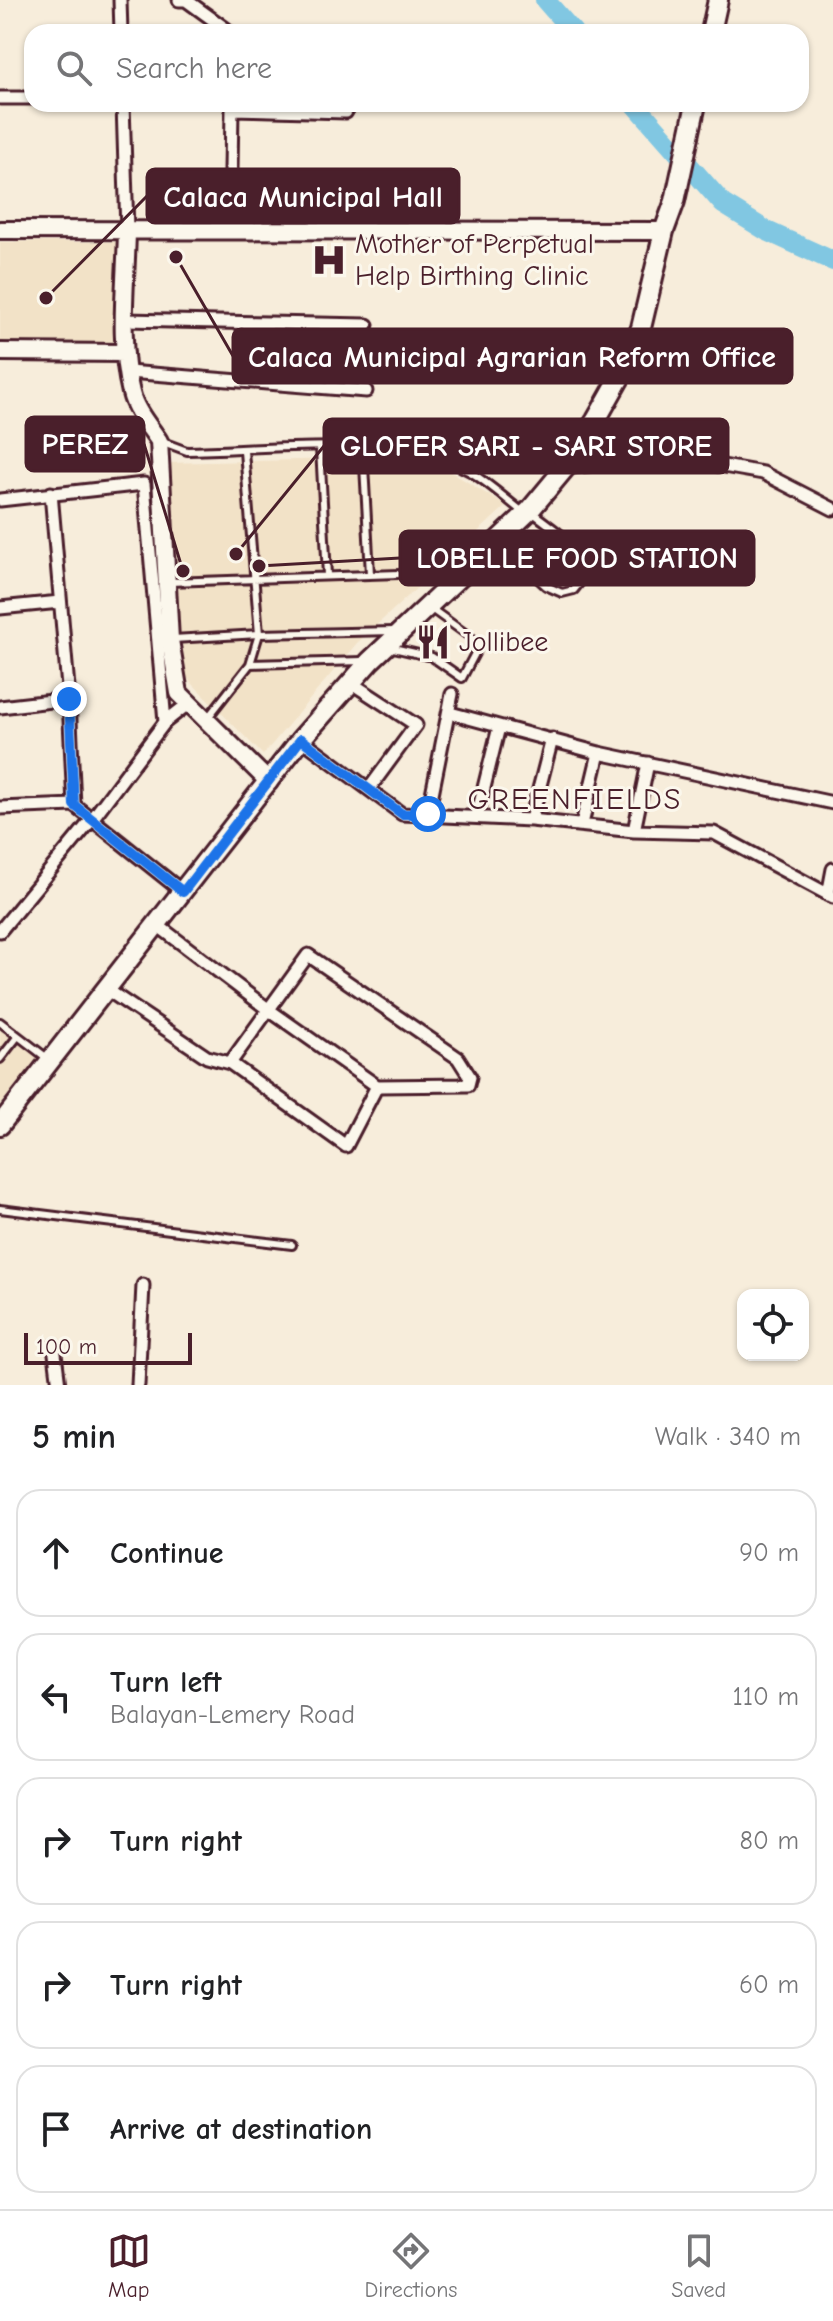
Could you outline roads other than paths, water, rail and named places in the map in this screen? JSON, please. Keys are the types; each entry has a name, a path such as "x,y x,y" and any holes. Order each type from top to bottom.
{"main road":[{"path":"713,24 718,0"},
{"path":"0,1125 301,739 350,682 527,512 565,468 622,374 641,328 664,231 675,201 694,112"},
{"path":"0,230 664,231"},
{"path":"127,231 125,353 131,395 159,441 170,640 179,693 269,782"},
{"path":"0,352 125,353"}],"street":[{"path":"120,0 121,24"},
{"path":"179,0 186,0 219,24"},
{"path":"0,98 24,98"},
{"path":"123,112 127,231"},
{"path":"230,231 232,112"},
{"path":"125,320 367,325"},
{"path":"128,372 366,391"},
{"path":"565,468 661,455 763,473 833,509"},
{"path":"0,500 144,484 165,722"},
{"path":"51,493 69,699 74,805"},
{"path":"0,608 60,602"},
{"path":"350,682 416,725 369,789"},
{"path":"428,814 452,694"},
{"path":"0,707 69,699"},
{"path":"0,931 93,818 165,722 189,703"},
{"path":"450,713 599,753 833,803"},
{"path":"477,816 499,727"},
{"path":"301,739 402,814 477,816 634,831 714,833 830,896 833,869"},
{"path":"531,820 552,739"},
{"path":"582,824 599,753"},
{"path":"634,831 648,763"},
{"path":"0,808 74,805 183,892"},
{"path":"156,924 269,1010 377,1086 468,1085 470,1077 458,1058 308,955 269,1010 230,1063"},
{"path":"106,989 207,1057 230,1063 346,1146 377,1086"},
{"path":"138,1385 143,1285"},
{"path":"54,1346 59,1385"}],"lane":[{"path":"159,441 187,451 363,447 426,454 471,473 527,512 580,551 588,561 589,571 574,590 562,593 546,586 497,541"},
{"path":"363,447 370,574"},
{"path":"320,448 327,575"},
{"path":"206,720 250,664 259,634 244,451"},
{"path":"166,583 465,572"},
{"path":"386,646 432,657 462,678 480,644 428,606"},
{"path":"170,640 259,634 401,631"},
{"path":"250,664 370,661"},
{"path":"0,1022 50,1060"},
{"path":"0,1059 18,1036"},
{"path":"0,1209 292,1245"}],"waterway":[{"path":"545,0 566,24"},
{"path":"642,112 723,204 767,231 833,261"}],"place":[{"name":"Calaca Municipal Agrarian Reform Office","path":"176,257"},
{"name":"Mother of Perpetual Help Birthing Clinic","path":"329,260"},
{"name":"Calaca Municipal Hall","path":"46,298"},
{"name":"GLOFER SARI - SARI STORE","path":"236,554"},
{"name":"LOBELLE FOOD STATION","path":"259,566"},
{"name":"PEREZ","path":"183,571"},
{"name":"Jollibee","path":"433,642"}],"district":[{"name":"GREENFIELDS","path":"575,799"}]}
